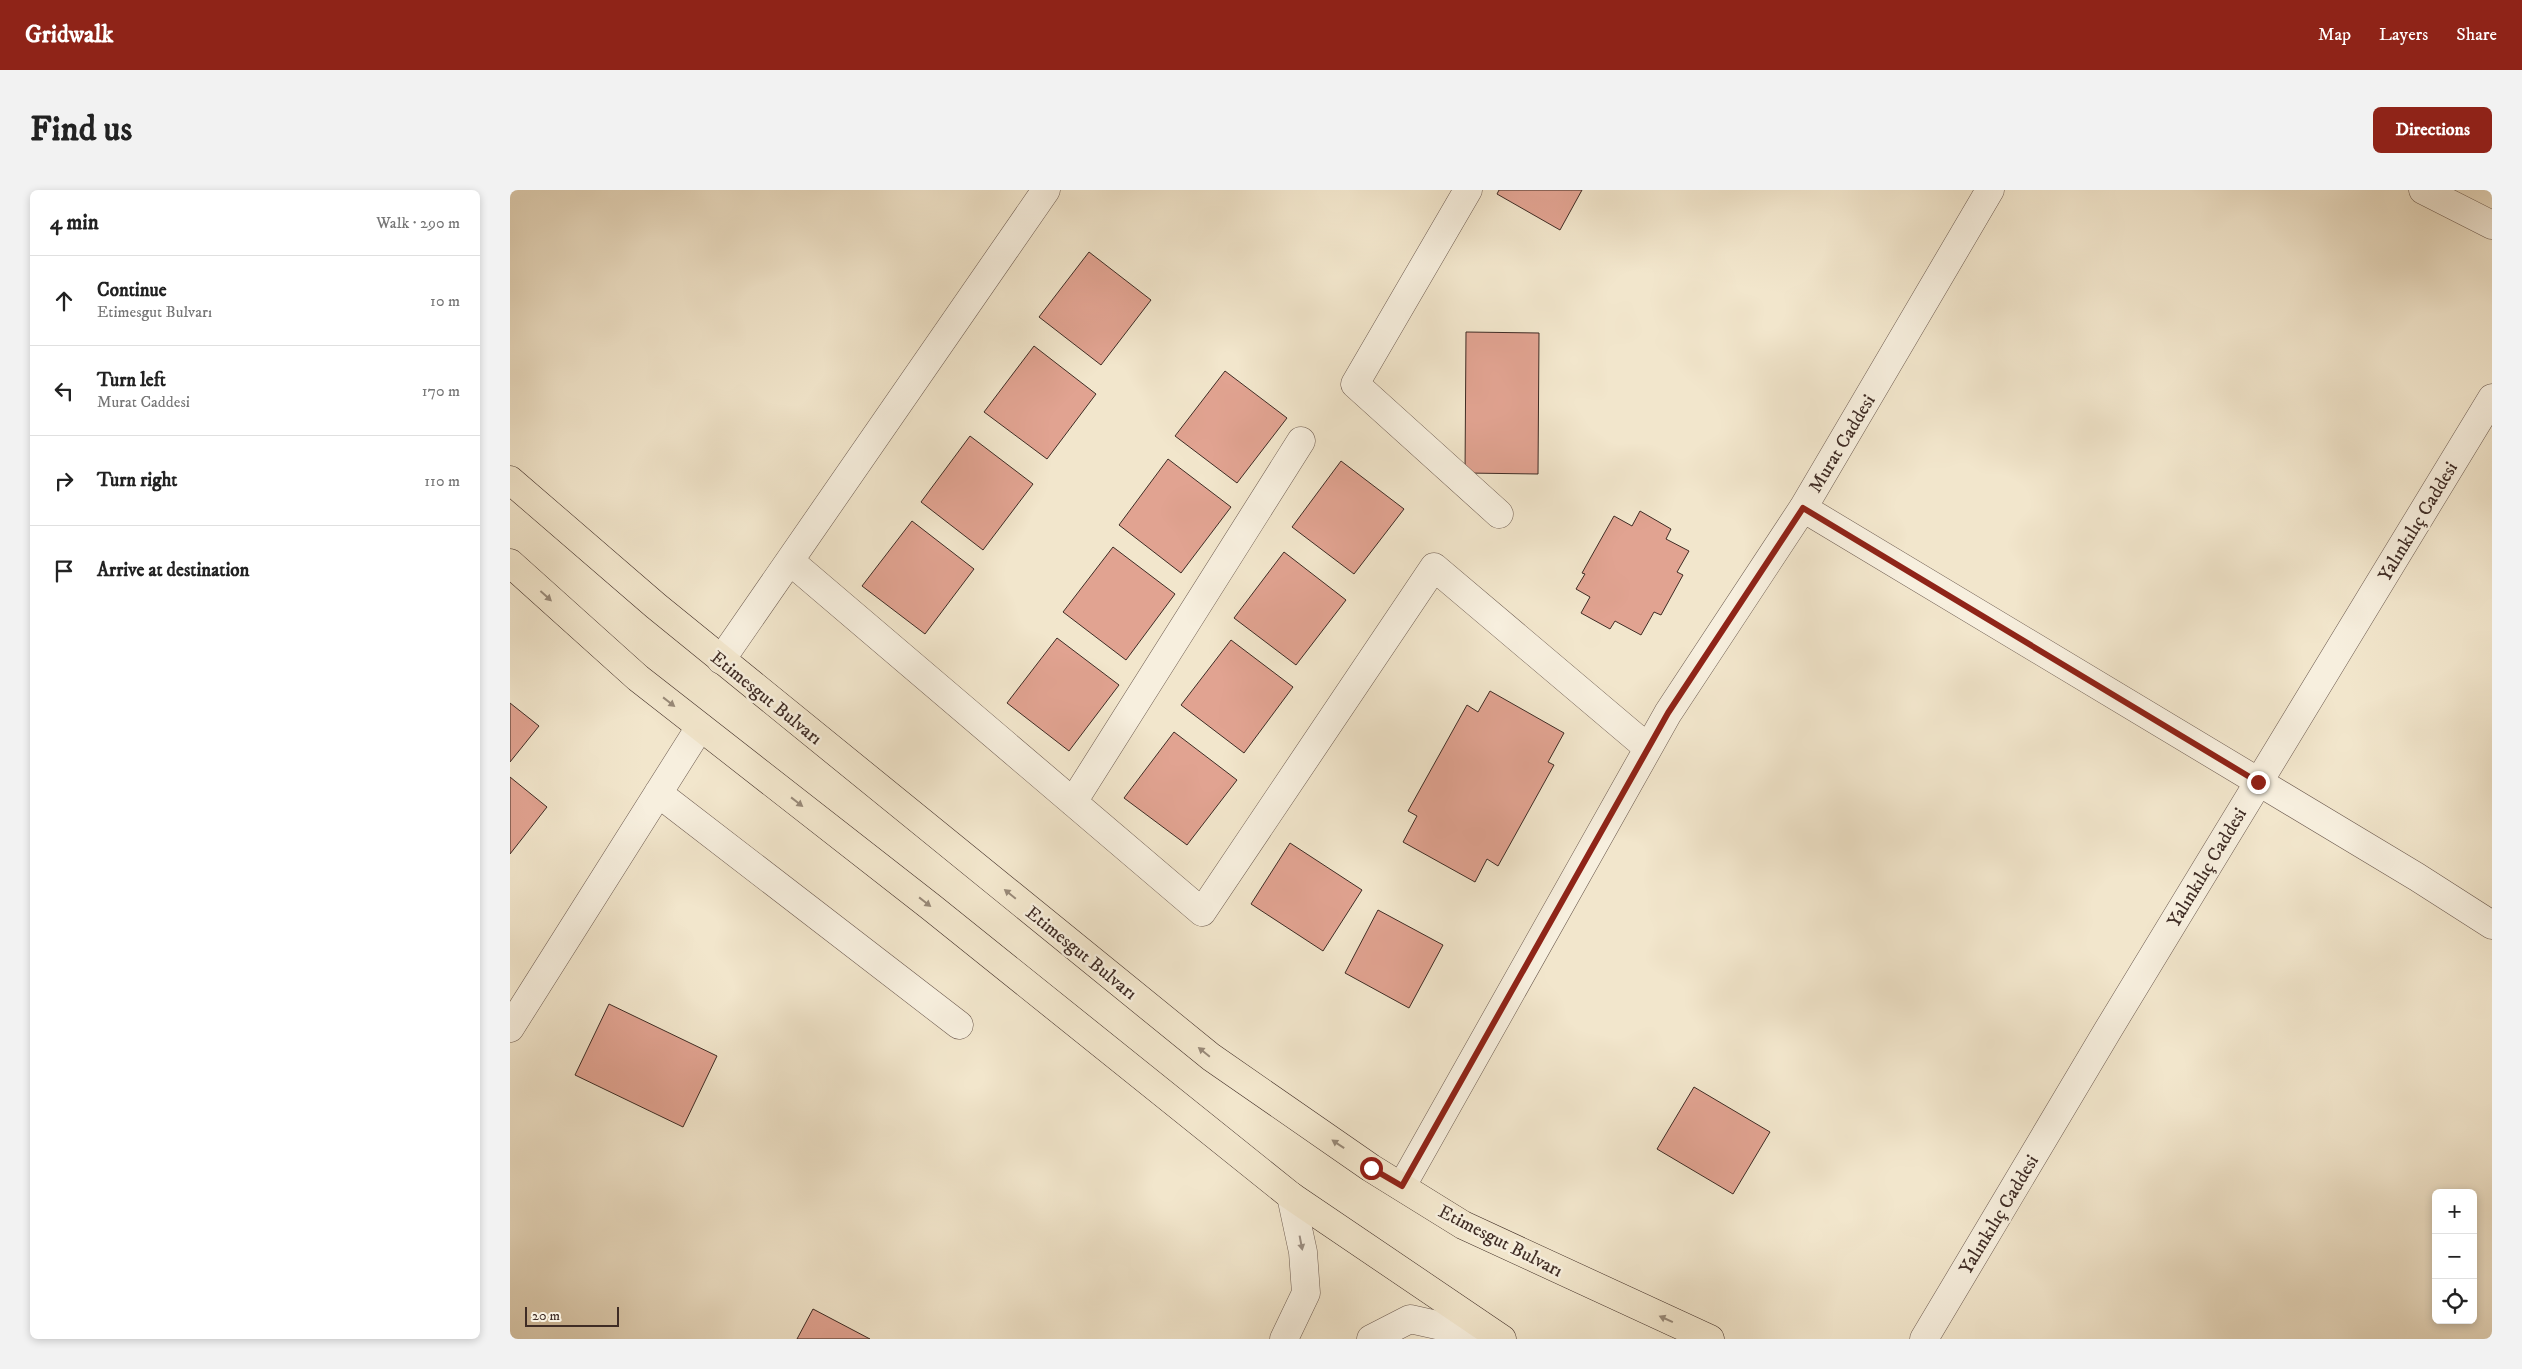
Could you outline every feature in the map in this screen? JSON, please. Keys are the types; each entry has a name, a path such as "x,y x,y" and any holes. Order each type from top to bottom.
{"main road":[{"name":"Etimesgut Bulvarı","path":"510,480 656,606 1211,1057 1463,1225 1710,1339"},
{"path":"510,563 638,678 930,907 1292,1196 1501,1339"}],"street":[{"path":"722,660 1046,190"},
{"path":"1468,190 1356,384 1499,514"},
{"name":"Murat Caddesi","path":"1402,1186 1668,713 1803,508 1990,190"},
{"path":"2423,190 2492,225"},
{"name":"Yalınkılıç Caddesi","path":"1924,1339 2258,782 2492,398"},
{"path":"1073,802 1300,441"},
{"path":"1803,508 2492,925"},
{"path":"790,562 1202,912 1434,567 1648,748"},
{"path":"510,1028 700,727"},
{"path":"658,793 959,1026"},
{"path":"1284,1339 1306,1292 1303,1252 1292,1196"},
{"path":"1371,1339 1410,1319 1501,1339"}],"building":[{"path":"1499,190 1582,190 1560,230 1497,194"},
{"path":"1089,252 1151,300 1101,365 1039,317"},
{"path":"1466,332 1539,333 1538,474 1465,473"},
{"path":"1034,346 1096,394 1047,459 984,412"},
{"path":"1225,371 1287,418 1237,483 1175,436"},
{"path":"970,436 1033,484 983,550 921,502"},
{"path":"1168,459 1231,507 1181,573 1119,525"},
{"path":"1341,461 1404,509 1354,574 1292,527"},
{"path":"1640,511 1671,529 1666,539 1689,551 1677,572 1683,575 1661,615 1654,612 1641,635 1615,621 1610,629 1581,613 1590,597 1576,589 1585,574 1582,573 1614,516 1632,526"},
{"path":"912,521 974,569 925,634 862,586"},
{"path":"1113,547 1175,594 1126,660 1063,612"},
{"path":"1284,552 1346,600 1296,665 1234,618"},
{"path":"1057,638 1119,685 1069,751 1007,703"},
{"path":"1231,640 1293,687 1244,753 1181,705"},
{"path":"1490,691 1564,733 1548,762 1554,765 1498,866 1487,859 1475,882 1403,842 1417,816 1408,811 1467,705 1478,712"},
{"path":"510,703 539,726 510,762"},
{"path":"1174,732 1237,780 1187,845 1124,798"},
{"path":"510,777 547,807 510,854"},
{"path":"1290,843 1362,890 1323,951 1251,904"},
{"path":"1378,910 1443,945 1409,1008 1345,973"},
{"path":"609,1004 717,1056 683,1127 575,1075"},
{"path":"1694,1087 1770,1132 1733,1194 1657,1149"},
{"path":"813,1309 870,1339 797,1339"}],"route":[{"path":"1371,1168 1402,1186 1668,713 1803,508 2258,782"}]}
